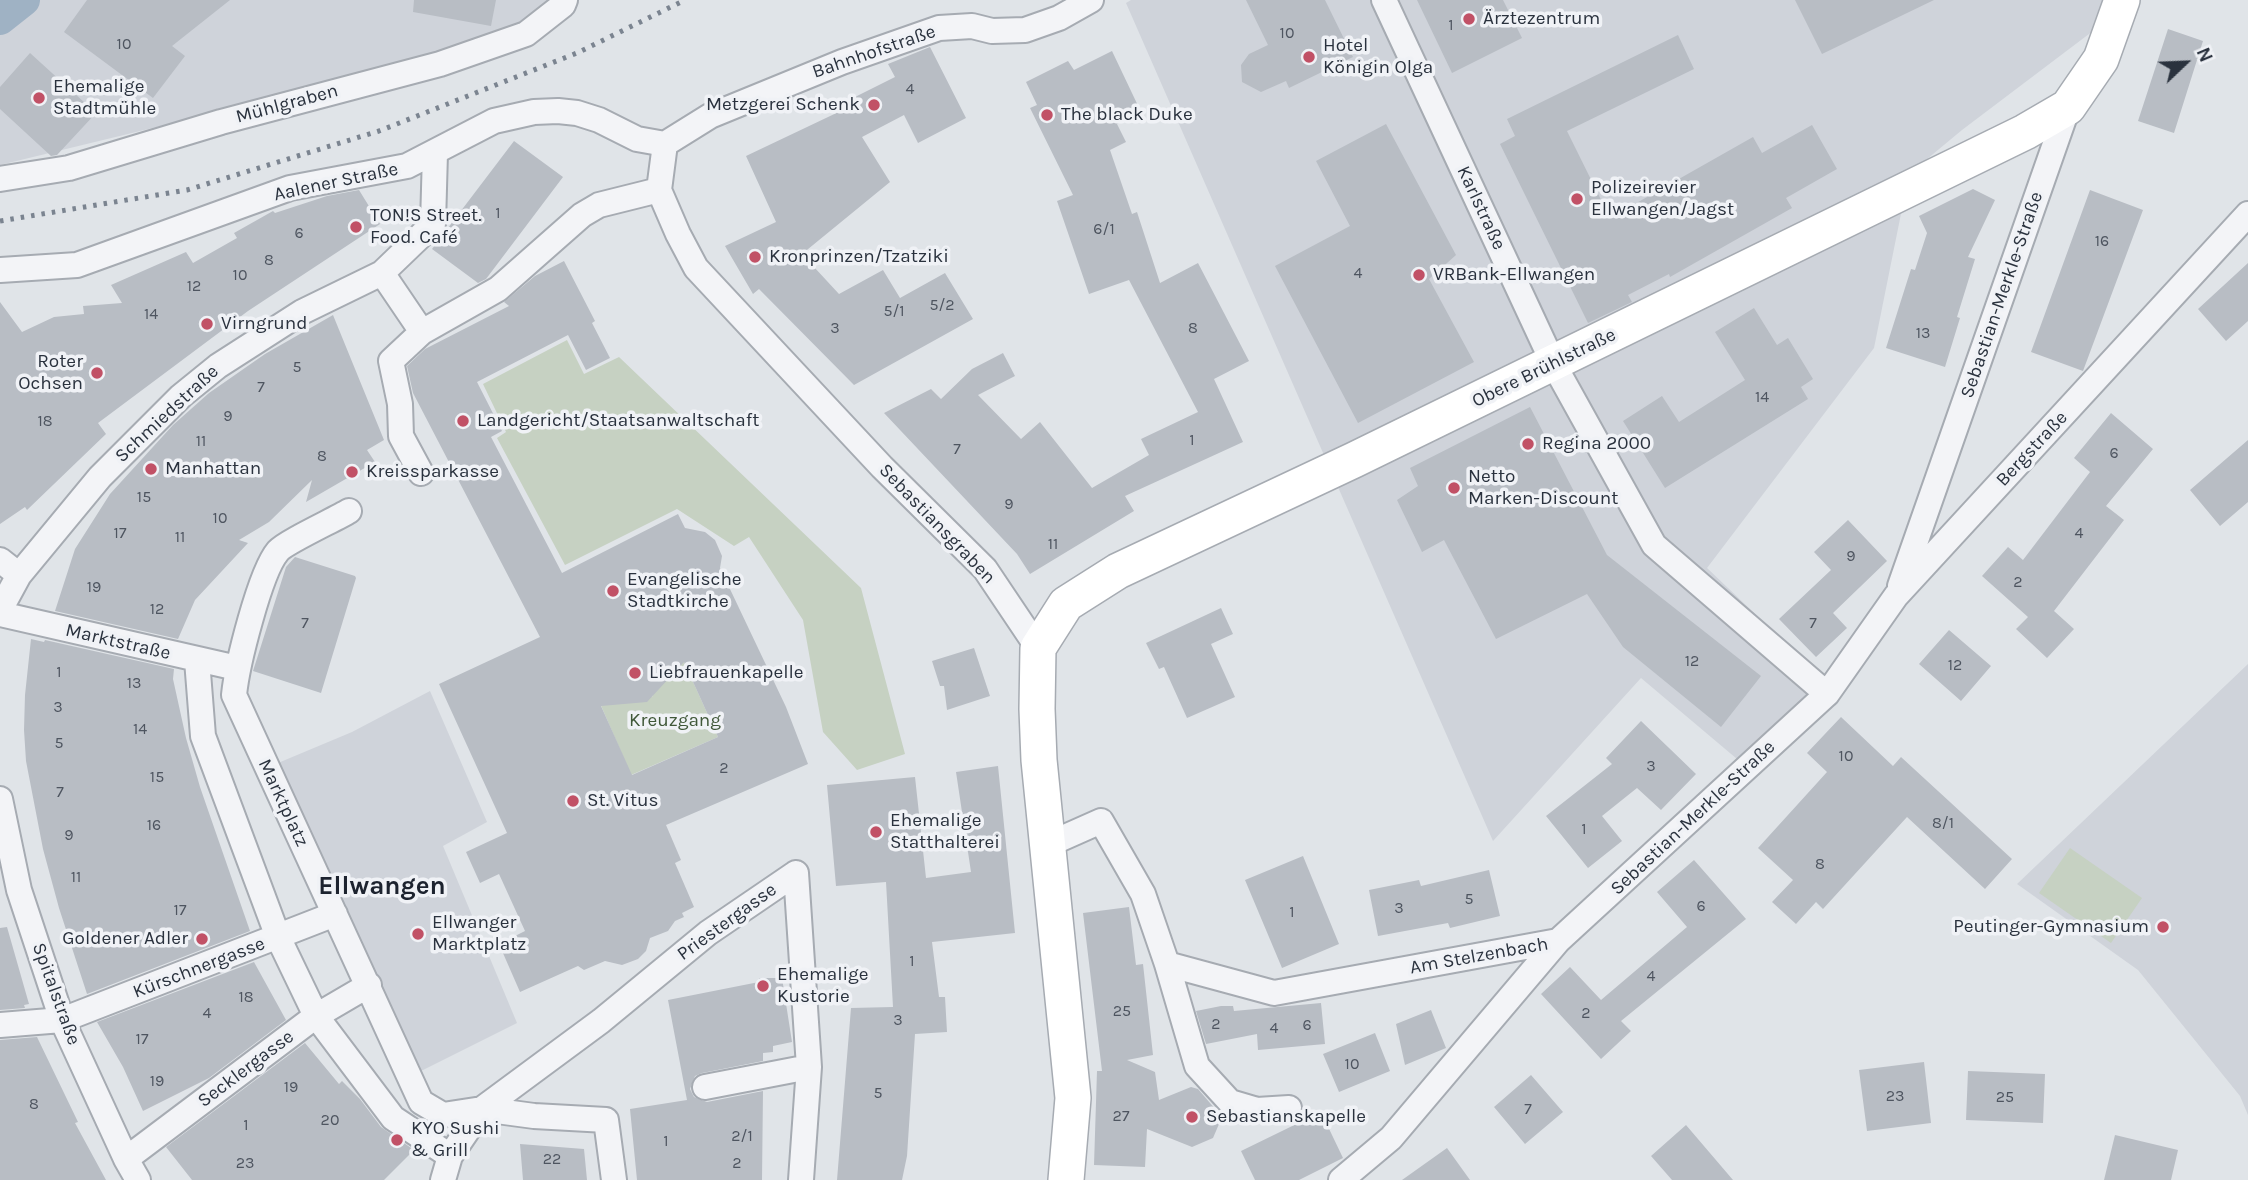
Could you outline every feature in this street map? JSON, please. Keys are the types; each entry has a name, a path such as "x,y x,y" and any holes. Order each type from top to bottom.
{"street":[{"name":"Bahnhofstraße","path":"665,144 710,116 842,62 927,32 939,28 972,26 992,31 1026,30 1059,18 1091,0"},
{"name":"Karlstraße","path":"1384,0 1553,363 1654,545 1827,694"},
{"name":"Sebastian-Merkle-Straße","path":"1896,596 2068,107 2101,59 2122,0"},
{"name":"Mühlgraben","path":"0,179 69,167 221,122 440,64 526,34 564,3"},
{"name":"Obere Brühlstraße","path":"1038,648 1066,604 1118,571 1553,363 2025,132 2068,107"},
{"name":"Aalener Straße","path":"0,270 77,265 290,188 407,166 494,121 534,112 558,111 599,120 637,139 665,144"},
{"path":"421,473 401,436 400,404 391,361 422,332 498,289 582,215 598,205 659,190 665,144"},
{"name":"Schmiedstraße","path":"0,612 10,568 181,396 218,366 302,312 383,273 433,224 435,153"},
{"name":"Sebastiansgraben","path":"659,190 696,268 882,467 985,569 1038,648"},
{"name":"Bergstraße","path":"1827,694 1896,596 2248,214"},
{"path":"383,273 422,332"},
{"name":"Marktplatz","path":"349,511 279,550 263,581 237,668 234,695 421,1102 443,1115 482,1109 534,1116 606,1120 614,1180"},
{"name":"Marktstraße","path":"0,612 237,668"},
{"path":"1038,648 1039,760 1073,1098 1066,1180"},
{"path":"197,660 203,736 278,937 316,1016 393,1118 450,1156"},
{"name":"Sebastian-Merkle-Straße","path":"1558,942 1827,694"},
{"name":"Spitalstraße","path":"0,799 19,890 62,1020 132,1170"},
{"path":"1047,845 1101,821 1143,894 1167,964 1196,1066 1230,1102 1257,1110 1289,1108"},
{"name":"Priestergasse","path":"482,1109 601,1021 708,933 796,873 809,1067 801,1180"},
{"name":"Kürschnergasse","path":"0,1025 62,1020 335,914"},
{"name":"Am Stelzenbach","path":"1167,964 1274,993 1558,942"},
{"name":"Am Stelzenbach","path":"1341,1180 1391,1138 1558,942"},
{"name":"Secklergasse","path":"132,1170 316,1016 369,985"},
{"path":"705,1087 809,1067"},
{"path":"443,1180 450,1156 482,1109"}],"shaded area":[{"path":"5,0 560,0 552,15 433,60 0,165 0,3"},
{"path":"1131,0 2129,0 2126,6 1962,130 1909,174 1874,348 1707,568 1837,692 1756,775 1641,678 1493,841 1126,3"},
{"name":"Peutinger-Gymnasium","path":"2248,664 2248,1115 2240,1096 2138,970 2017,884"},
{"name":"Ellwanger Marktplatz","path":"430,691 487,822 443,846 517,1023 419,1072 278,763 352,732"}],"green space":[{"path":"567,340 584,374 619,357 861,588 905,754 857,770 823,732 803,620 749,537 734,546 677,509 565,565 497,438 506,432 483,384"},
{"name":"Kreuzgang","path":"675,642 718,737 631,775 590,680 648,693 652,697"},
{"path":"2070,848 2142,898 2111,943 2039,893"}],"building":[{"path":"87,0 230,0 172,46 185,56 153,98 64,32"},
{"path":"414,0 496,0 491,26 413,12"},
{"path":"1246,0 1325,0 1353,57 1289,88 1286,81 1261,92 1242,82 1241,65 1249,54 1268,45"},
{"name":"Ärztezentrum","path":"1417,0 1503,0 1522,38 1452,73"},
{"path":"1795,0 1934,0 1822,54"},
{"path":"2168,29 2203,41 2174,133 2138,121"},
{"path":"1678,35 1694,69 1567,131 1610,218 1753,137 1762,153 1812,125 1837,169 1786,198 1792,208 1670,277 1669,274 1628,295 1632,302 1588,323 1500,144 1515,136 1507,119"},
{"path":"930,47 966,118 918,143 904,115 862,137 890,182 802,254 839,294 883,270 900,298 945,273 973,319 854,385 759,289 753,294 725,246 776,222 746,156 847,108 845,102 895,77 888,64"},
{"path":"1112,51 1141,112 1117,124 1126,142 1110,150 1132,214 1137,212 1160,283 1198,263 1249,361 1214,379 1243,442 1125,496 1134,511 1030,574 1017,554 884,413 931,389 941,399 972,369 1003,353 1015,376 978,395 1021,439 1040,422 1092,488 1149,455 1141,439 1198,412 1129,280 1089,294 1057,201 1073,195 1030,108 1037,105 1026,82 1068,61 1074,70"},
{"name":"Ehemalige Stadtmühle","path":"30,53 96,113 57,155 51,156 0,109 0,87"},
{"path":"1386,124 1456,255 1429,279 1474,362 1358,423 1275,266 1350,226 1316,161"},
{"path":"514,141 563,177 486,279 478,283 432,249"},
{"path":"1973,189 1995,200 1968,257 1975,259 1945,367 1886,348 1911,269 1915,270 1927,233 1919,216"},
{"path":"359,190 380,224 248,311 98,423 106,434 27,510 25,507 0,524 0,302 22,332 54,317 84,314 83,306 122,303 111,285 186,252 193,263 237,238 234,233 273,211 275,213 327,196"},
{"path":"2090,190 2143,210 2083,371 2031,352"},
{"path":"564,261 595,321 592,323 610,358 586,370 568,335 477,382 502,431 491,437 562,573 678,514 685,528 705,532 715,540 722,556 720,568 786,707 808,764 666,825 681,860 675,863 694,907 682,913 684,917 675,921 668,931 650,938 646,951 638,959 622,965 605,961 584,970 578,966 520,992 499,944 525,931 499,874 480,883 466,852 507,833 439,684 540,637 413,393 407,366 425,349 509,306 504,302 535,276","holes":["684,662 718,737 632,775 601,706 647,702"]},
{"path":"2248,263 2248,321 2226,341 2198,309"},
{"path":"1754,308 1777,345 1788,338 1813,379 1801,387 1808,399 1665,488 1623,421 1662,396 1679,422 1745,380 1715,332"},
{"path":"333,315 384,440 367,450 375,462 306,502 312,480 269,522 239,540 248,543 195,600 178,639 55,611 75,549 110,494 173,425 209,393 265,354"},
{"path":"1530,407 1607,555 1761,676 1721,727 1623,647 1587,594 1496,639 1444,540 1422,552 1397,500 1418,486 1410,468"},
{"path":"2111,413 2153,449 2106,506 2124,520 2054,611 2074,629 2047,658 2016,629 2028,617 1982,576 2008,547 2023,560 2090,472 2074,458"},
{"path":"2248,440 2248,502 2220,526 2190,490"},
{"path":"1848,520 1887,561 1833,613 1847,628 1816,657 1779,619 1831,570 1814,552"},
{"path":"295,557 356,578 321,693 253,671 286,567"},
{"path":"1221,608 1233,634 1211,644 1235,697 1187,718 1164,667 1159,669 1146,643"},
{"path":"1949,630 1991,666 1961,701 1919,664"},
{"path":"31,639 174,669 173,679 186,738 200,787 250,931 87,994 43,849 26,761 25,695"},
{"path":"974,648 990,696 947,710 944,686 940,686 932,661"},
{"path":"1841,717 1893,766 1901,757 2012,859 1985,889 1907,817 1823,909 1816,902 1796,924 1772,902 1793,880 1758,848 1827,772 1807,753"},
{"path":"1641,721 1696,774 1661,810 1637,788 1602,816 1622,841 1588,868 1546,816 1612,764 1606,758"},
{"path":"998,766 1015,933 932,942 939,997 945,997 947,1032 915,1034 907,1156 902,1180 837,1180 851,1008 893,1007 886,882 836,886 827,785 915,777 926,878 971,872 956,772"},
{"path":"1303,856 1339,944 1282,968 1245,880"},
{"path":"1694,860 1746,919 1621,1021 1631,1031 1601,1059 1541,994 1570,967 1601,1000 1687,927 1657,892"},
{"path":"1489,870 1500,916 1450,928 1448,923 1378,936 1369,890 1419,880 1421,886"},
{"path":"1129,907 1136,965 1143,964 1153,1055 1127,1060 1155,1072 1159,1100 1191,1087 1198,1089 1222,1117 1213,1138 1192,1147 1147,1129 1145,1167 1094,1165 1097,1071 1102,1071 1083,913"},
{"path":"7,927 29,1004 24,1005 25,1008 0,1010 0,928"},
{"path":"254,962 286,1020 209,1078 143,1111 123,1067 97,1022"},
{"path":"759,978 782,978 792,1042 773,1046 773,1052 763,1053 763,1061 695,1076 690,1089 694,1097 707,1102 763,1091 762,1180 637,1180 630,1109 687,1100 668,1000 759,982"},
{"path":"1321,1003 1325,1044 1258,1050 1257,1034 1206,1044 1196,1011 1221,1006 1233,1006 1234,1011"},
{"path":"1431,1010 1446,1048 1405,1065 1396,1024"},
{"path":"1375,1033 1390,1071 1339,1092 1323,1054"},
{"path":"37,1037 78,1122 75,1123 106,1180 0,1180 0,1040"},
{"path":"305,1043 339,1084 342,1081 360,1099 381,1127 414,1150 384,1180 192,1180 166,1147"},
{"path":"1924,1062 1931,1123 1867,1131 1859,1070"},
{"path":"1968,1071 2045,1074 2043,1123 1966,1120"},
{"path":"1531,1075 1563,1112 1525,1144 1494,1107"},
{"path":"1321,1112 1343,1158 1299,1180 1255,1180 1241,1151"},
{"path":"1686,1125 1733,1180 1672,1180 1651,1156"},
{"path":"2115,1135 2178,1150 2171,1180 2104,1180"},
{"path":"520,1144 584,1149 587,1180 523,1180"},
{"path":"1447,1148 1470,1180 1402,1180"}],"waterway":[{"name":"Mühlgraben","path":"0,19 24,0"}],"railway":[{"path":"0,221 187,190 379,131 577,53 685,0"}],"place":[{"name":"Ärztezentrum","path":"1469,19"},
{"name":"Hotel Königin Olga","path":"1309,57"},
{"name":"Ehemalige Stadtmühle","path":"39,98"},
{"name":"Metzgerei Schenk","path":"874,105"},
{"name":"The black Duke","path":"1047,115"},
{"name":"Polizeirevier Ellwangen/Jagst","path":"1577,199"},
{"name":"TON!S Street. Food. Café","path":"356,227"},
{"name":"Kronprinzen/Tzatziki","path":"755,257"},
{"name":"VRBank-Ellwangen","path":"1419,275"},
{"name":"Virngrund","path":"207,324"},
{"name":"Roter Ochsen","path":"97,373"},
{"name":"Landgericht/Staatsanwaltschaft","path":"463,421"},
{"name":"Regina 2000","path":"1528,444"},
{"name":"Manhattan","path":"151,469"},
{"name":"Kreissparkasse","path":"352,472"},
{"name":"Netto Marken-Discount","path":"1454,488"},
{"name":"Evangelische Stadtkirche","path":"613,591"},
{"name":"Liebfrauenkapelle","path":"635,673"},
{"name":"St. Vitus","path":"573,801"},
{"name":"Ehemalige Statthalterei","path":"876,832"},
{"name":"Peutinger-Gymnasium","path":"2163,927"},
{"name":"Ellwanger Marktplatz","path":"418,934"},
{"name":"Goldener Adler","path":"202,939"},
{"name":"Ehemalige Kustorie","path":"763,986"},
{"name":"Sebastianskapelle","path":"1192,1117"},
{"name":"KYO Sushi & Grill","path":"397,1140"}],"district":[{"name":"Ellwangen","path":"382,887"}]}
